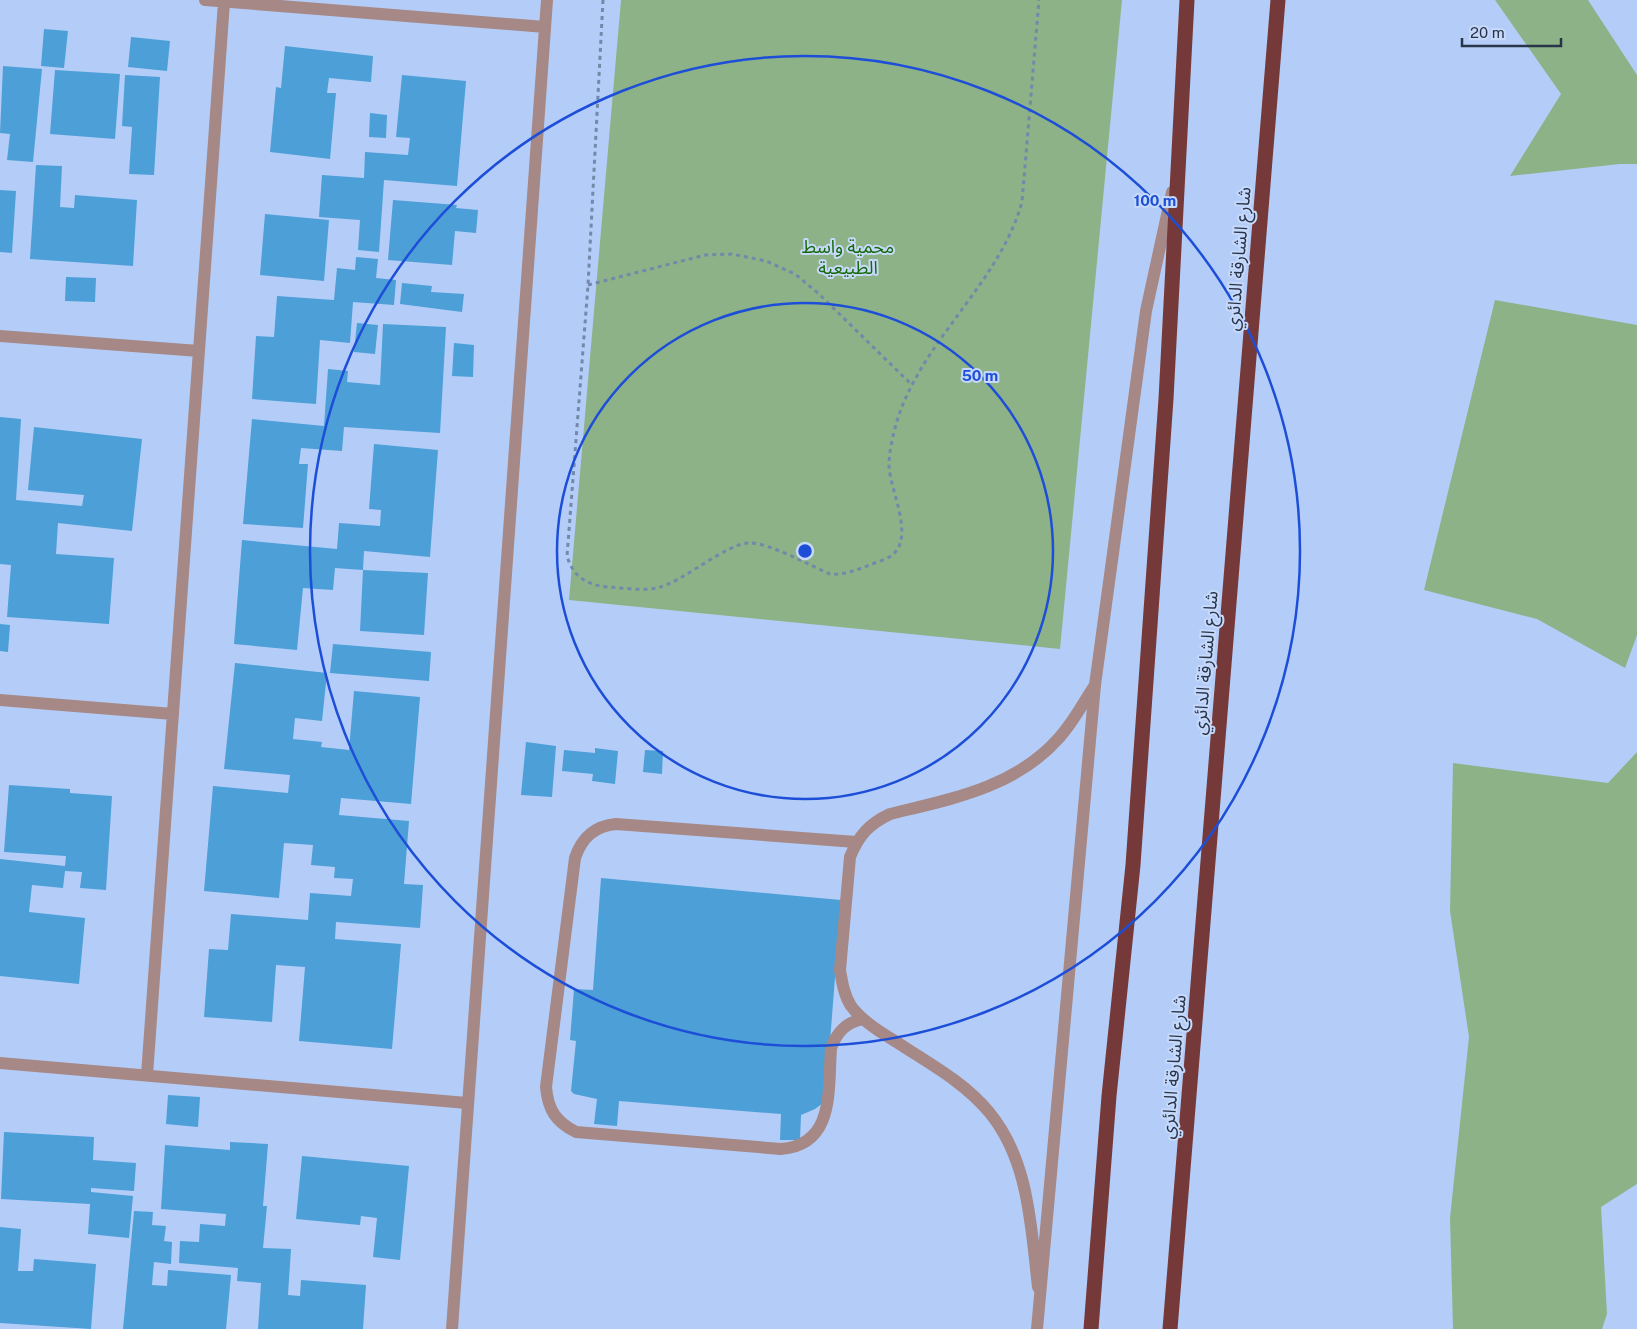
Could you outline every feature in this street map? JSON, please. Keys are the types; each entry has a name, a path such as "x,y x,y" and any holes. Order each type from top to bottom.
{"highway":[{"path":"1091,1329 1109,1096 1133,865 1166,399 1187,0"},
{"name":"شارع الشارقة الدائري","path":"1170,1329 1278,0"}],"street":[{"path":"205,0 544,27"},
{"path":"452,1329 546,0"},
{"path":"147,1075 224,2"},
{"path":"1037,1329 1095,685 1146,311 1178,168"},
{"path":"0,336 199,352"},
{"path":"1039,1301 1024,1186 1016,1160 1004,1135 989,1112 950,1076 862,1018 851,1005 843,988 840,970 850,857 856,842 876,820 890,814 980,790 1009,778 1036,760 1058,738 1095,685"},
{"path":"0,700 173,714"},
{"path":"856,842 616,824 605,825 594,830 579,847 576,858 546,1087 547,1102 553,1115 563,1126 576,1132 781,1149 794,1148 806,1143 816,1134 823,1123 831,1048 834,1039 846,1026 862,1018"},
{"path":"0,1063 467,1103"}],"path":[{"path":"603,0 588,285 567,556 570,567 581,579 593,586 645,589 659,587 740,544 749,543 767,547 830,574 851,572 891,556 899,547 903,538 890,466 893,436 911,384 995,260 1016,220 1022,202 1039,0"},
{"path":"588,285 705,255 732,254 766,261 795,274 819,294 911,384"}],"green space":[{"name":"محمية واسط الطبيعية","path":"621,0 1122,0 1060,649 569,600"},
{"path":"1495,0 1588,0 1637,75 1637,164 1620,164 1510,176 1561,94"},
{"path":"1495,300 1637,325 1637,635 1625,668 1537,619 1424,590"},
{"path":"1637,752 1637,1184 1601,1207 1607,1314 1602,1329 1453,1329 1450,1218 1469,1037 1450,911 1453,763 1608,783"}],"building":[{"path":"44,29 68,31 64,68 41,66"},
{"path":"131,37 170,41 167,71 128,67"},
{"path":"285,46 373,56 371,82 329,78 327,93 336,93 330,159 270,152 276,87 281,88"},
{"path":"3,66 42,69 33,162 7,160 10,134 0,133"},
{"path":"55,70 120,74 115,139 50,134"},
{"path":"125,75 160,77 154,175 129,174 132,127 122,126"},
{"path":"402,75 466,81 457,186 384,180 379,252 358,250 360,220 319,217 322,175 364,178 365,152 408,155 410,138 396,137"},
{"path":"370,113 387,115 386,138 369,137"},
{"path":"36,165 62,166 60,207 74,208 75,195 137,200 133,266 30,259"},
{"path":"0,190 16,191 12,253 0,252"},
{"path":"393,200 457,205 456,208 478,210 476,233 455,231 452,265 388,260"},
{"path":"265,214 329,220 324,281 260,275"},
{"path":"356,257 378,259 376,278 396,280 394,305 353,302 350,343 320,340 316,404 252,399 256,336 274,337 277,296 334,300 337,268 355,270"},
{"path":"66,277 96,278 95,302 65,301"},
{"path":"402,283 432,286 431,292 464,294 462,312 400,304"},
{"path":"357,323 378,325 375,354 354,352"},
{"path":"383,324 446,327 440,433 344,427 342,451 301,448 299,464 308,464 303,528 243,524 252,419 324,426 328,369 348,371 347,382 380,385"},
{"path":"454,343 474,345 473,377 452,376"},
{"path":"0,417 21,419 16,500 82,506 84,495 28,490 34,427 142,439 132,531 58,523 56,554 114,558 109,624 7,617 11,565 0,564"},
{"path":"374,444 438,450 430,557 364,551 363,570 335,568 333,590 303,588 297,650 234,644 242,540 337,549 339,523 380,526 381,510 369,509"},
{"path":"363,570 428,573 424,635 360,631"},
{"path":"0,624 10,625 8,652 0,651"},
{"path":"333,644 431,652 429,681 330,673"},
{"path":"235,663 327,673 322,721 295,718 293,739 322,742 321,747 349,750 354,691 420,697 411,804 341,798 339,815 409,821 404,884 423,885 420,928 336,922 335,939 401,944 392,1049 299,1041 305,967 276,965 272,1022 204,1017 209,949 228,950 231,914 308,920 310,893 351,896 353,879 334,878 335,867 311,865 313,845 284,843 279,898 204,891 213,786 288,793 290,775 224,769"},
{"path":"526,742 556,746 552,797 521,795"},
{"path":"595,748 618,751 615,784 592,781 593,774 562,771 564,750 595,753"},
{"path":"645,750 663,751 662,774 643,772"},
{"path":"9,785 70,789 70,793 112,796 106,890 80,888 82,872 65,871 63,888 32,885 29,912 85,918 79,984 0,976 0,859 65,866 66,856 4,852"},
{"path":"601,878 841,900 826,1093 823,1103 801,1115 800,1140 780,1140 781,1114 619,1101 617,1126 594,1124 597,1099 574,1094 571,1091 576,1041 570,1040 574,989 593,990"},
{"path":"168,1095 200,1097 198,1127 166,1124"},
{"path":"4,1132 94,1137 93,1160 136,1163 134,1191 91,1188 91,1192 133,1196 129,1238 88,1234 90,1204 1,1199"},
{"path":"230,1142 268,1144 263,1206 267,1206 263,1248 291,1249 288,1295 300,1296 301,1280 366,1285 363,1329 258,1329 261,1283 237,1281 238,1268 179,1263 180,1241 199,1242 200,1224 225,1226 226,1214 161,1209 165,1145 230,1150"},
{"path":"302,1156 409,1166 400,1260 373,1257 377,1218 361,1216 360,1225 296,1219"},
{"path":"134,1211 153,1212 152,1225 166,1226 164,1241 172,1242 171,1264 154,1262 152,1285 167,1286 168,1270 231,1275 226,1329 123,1329"},
{"path":"0,1227 21,1229 18,1271 33,1271 34,1259 96,1264 91,1329 0,1323"}]}
